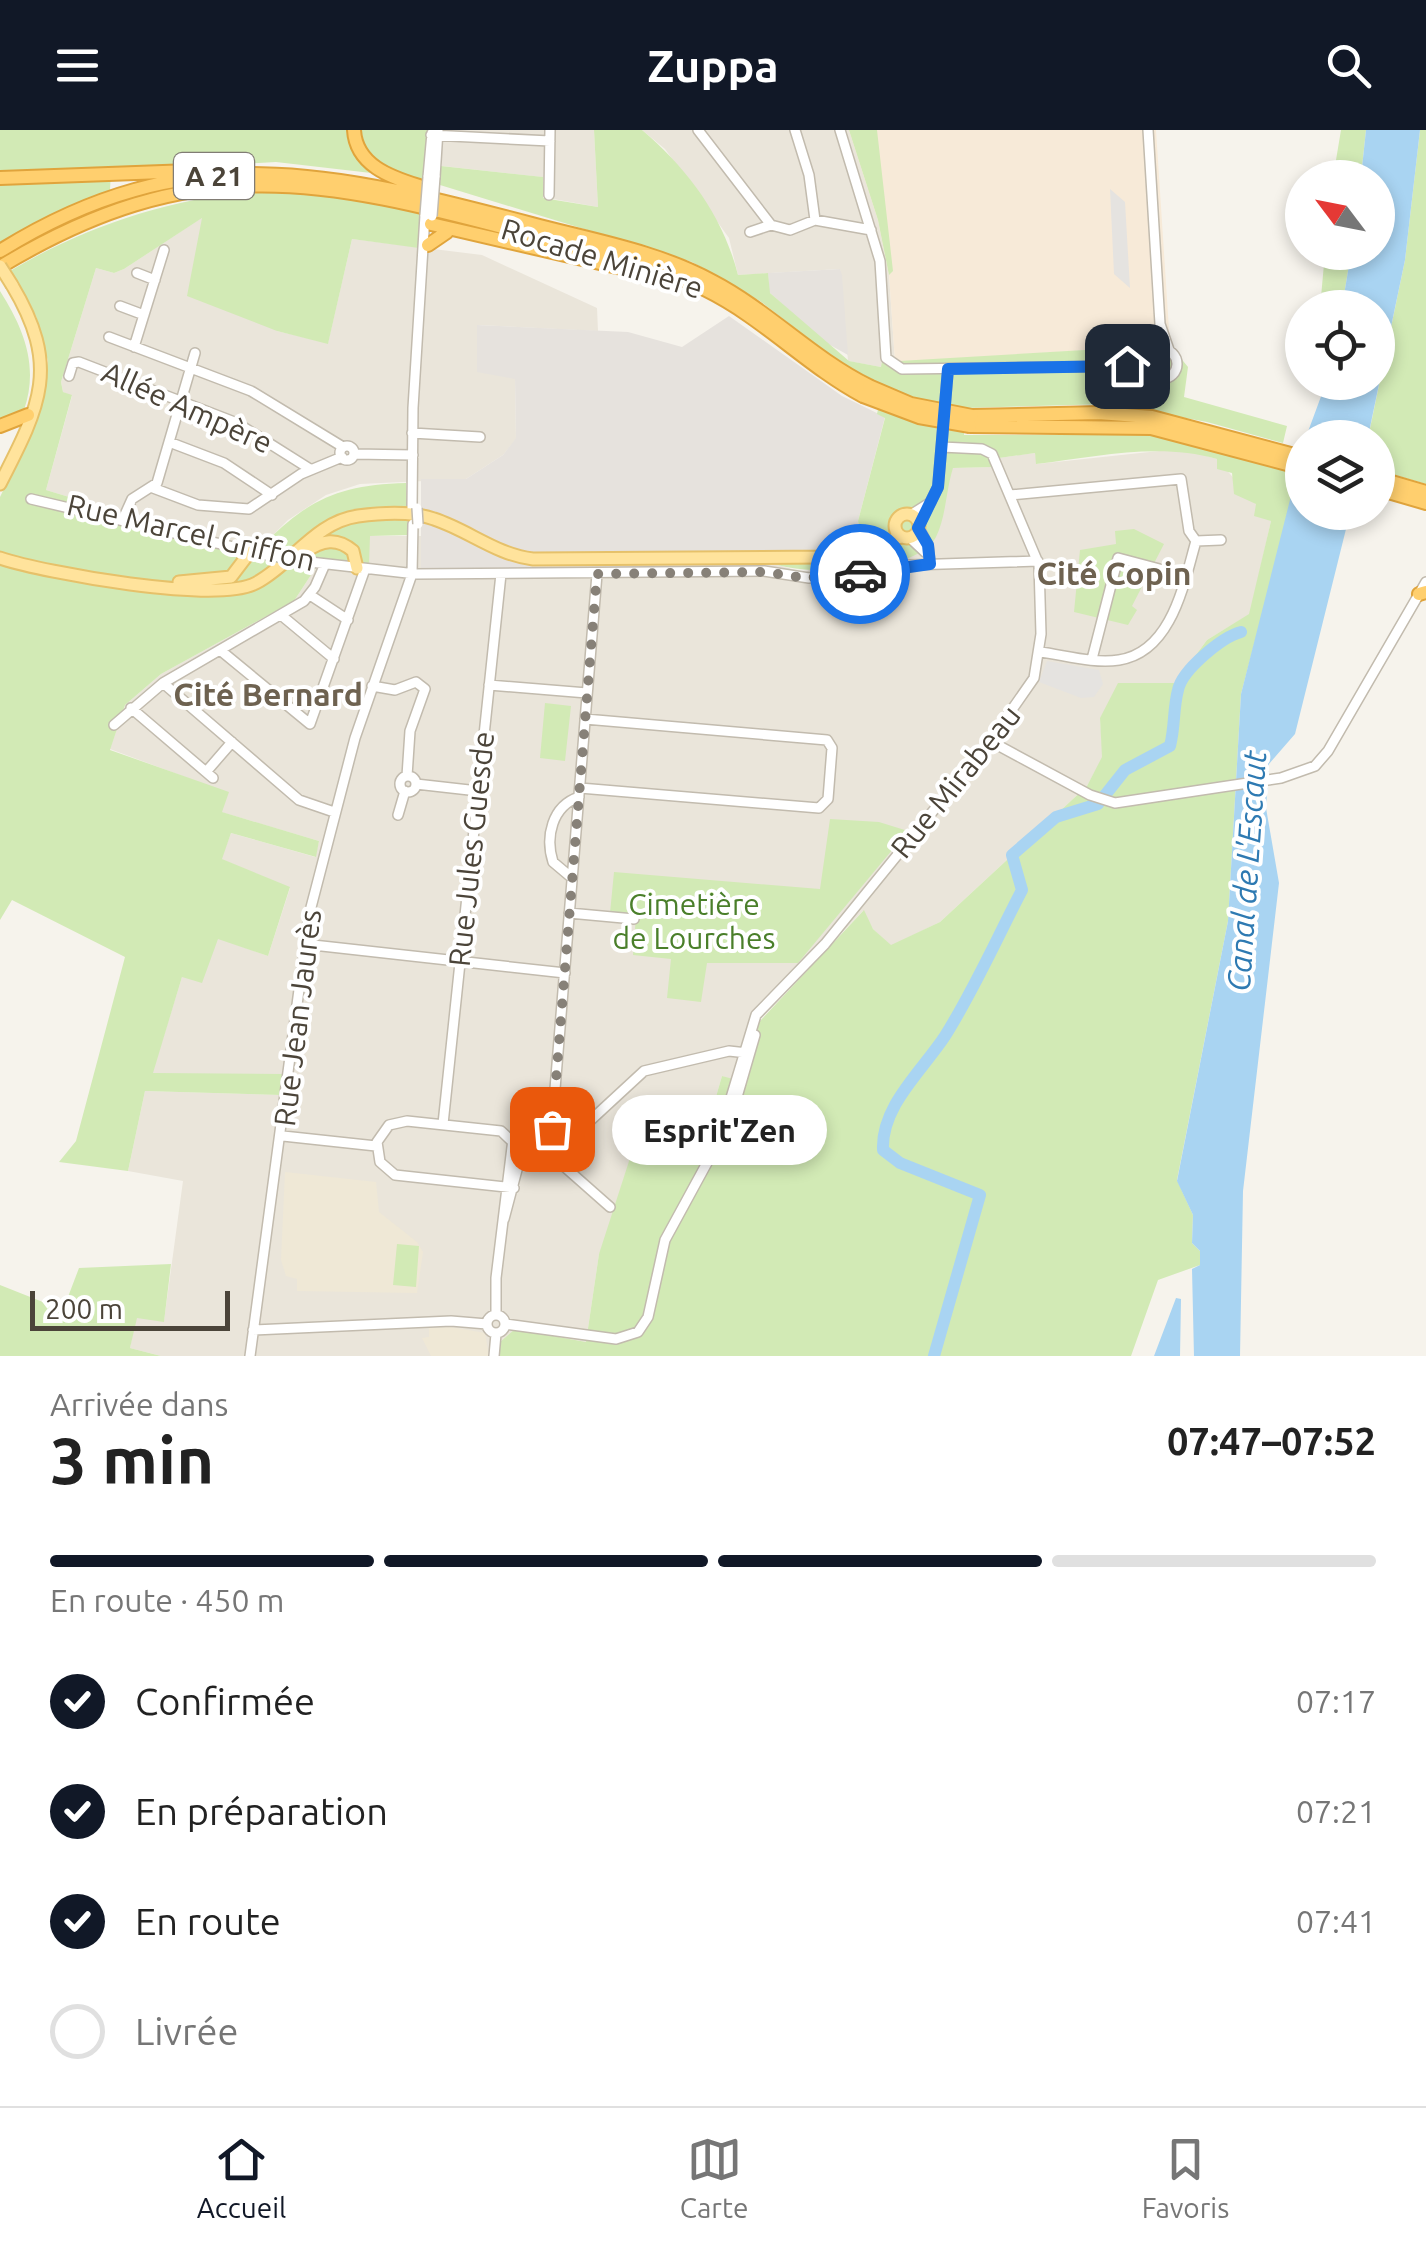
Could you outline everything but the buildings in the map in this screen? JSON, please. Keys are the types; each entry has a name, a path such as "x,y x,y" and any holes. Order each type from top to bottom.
{"highway":[{"path":"354,130 360,152 378,170 459,199 468,207"},
{"path":"0,178 242,168 251,173"},
{"name":"Rocade Minière","path":"0,251 65,216 127,193 188,180 251,173 355,180 468,207 692,271 736,294 866,391"},
{"name":"Rocade Minière","path":"0,270 18,256 87,220 161,197 249,184 314,186 416,204 651,268 711,292 866,391 918,417 1137,426 1285,454"},
{"path":"428,218 450,232 655,276 743,312"},
{"path":"428,244 450,232"},
{"path":"0,426 28,415"},
{"name":"Rocade Minière","path":"1268,452 1285,460"},
{"path":"1395,489 1426,492"},
{"path":"1395,489 1426,503"}],"main road":[{"path":"0,270 36,332 42,372 35,412 0,484"},
{"path":"0,471 28,415 36,385 36,353 10,287"},
{"path":"0,561 216,592 243,588 269,575 331,525 368,516 429,517 514,556 533,559 824,557 869,547 912,528"},
{"path":"869,547 899,516 912,528"},
{"path":"894,525 912,528"},
{"path":"157,585 200,596 238,597 268,584 311,548 330,541 354,550 361,568"},
{"path":"114,579 227,579 241,570 250,552"}],"street":[{"path":"698,130 771,225 786,230 815,220 871,230"},
{"path":"795,130 811,182 815,220"},
{"path":"840,130 881,267 886,358 891,365 902,369 1124,366 1162,380 1175,373 1177,360 1160,324 1148,130"},
{"path":"414,574 412,434 435,133 550,135 549,195"},
{"path":"424,267 428,218"},
{"path":"750,232 771,225"},
{"path":"134,347 164,250"},
{"path":"137,273 154,280"},
{"path":"120,306 144,315"},
{"path":"1150,374 1160,324"},
{"path":"109,337 255,394 346,455"},
{"path":"1124,366 1170,350"},
{"path":"123,520 132,500 153,488 195,354"},
{"name":"Allée Ampère","path":"68,376 72,365 79,362 241,425 310,470"},
{"path":"930,564 912,528 935,496 948,369"},
{"path":"412,434 480,438"},
{"path":"169,442 224,463 272,494"},
{"name":"Rue Mirabeau","path":"505,1324 616,1338 638,1332 648,1316 668,1234 716,1144 765,1007 825,944 1030,688 1040,652 1038,561 990,452 942,447"},
{"path":"153,488 193,504 242,509 257,506 310,470 346,455 413,455"},
{"path":"346,455 348,474"},
{"path":"1010,496 1181,479 1190,531 1196,540 1169,619 1147,649 1118,660 1040,652"},
{"name":"Rue Marcel Griffon","path":"31,499 250,552 414,574 764,572 800,578 930,564 1038,561"},
{"path":"1196,540 1222,540"},
{"path":"1092,659 1094,639 1118,558 1186,576"},
{"path":"114,725 163,682 310,595 324,564"},
{"path":"220,650 308,724 348,620 361,568"},
{"name":"Rue Jean Jaurès","path":"250,1356 282,1136 304,944 334,812 372,686 414,574"},
{"name":"Rue Jules Guesde","path":"443,1124 501,574"},
{"path":"550,1146 597,574"},
{"path":"990,741 1110,802 1133,803 1305,772 1325,755 1424,589"},
{"path":"310,595 348,620"},
{"path":"280,615 334,659"},
{"path":"163,682 302,802 334,812"},
{"path":"372,686 395,690 416,682 424,689 411,726 408,776 400,784 406,791"},
{"path":"489,685 588,693"},
{"path":"131,708 209,775 232,742"},
{"path":"572,878 553,862 549,837 558,813 579,792 818,808 826,804 832,746 824,740 585,720"},
{"path":"408,776 416,784 478,791"},
{"path":"398,815 406,791 416,784"},
{"path":"570,913 634,919"},
{"path":"304,944 564,973"},
{"path":"494,1356 496,1334 505,1324 496,1316 496,1278 510,1187 520,1150 530,1144 550,1146 577,1133 640,1073 720,1054 745,1058"},
{"path":"510,1187 394,1175 382,1165 376,1146 384,1130 396,1122 501,1131 520,1150"},
{"path":"513,1140 522,1135 550,1146 610,1207"},
{"path":"282,1136 376,1146"},
{"path":"510,1187 513,1140"},
{"path":"487,1324 496,1316"},
{"path":"253,1330 451,1321 487,1324 496,1334"}],"shaded area":[{"path":"442,130 594,130 598,207 542,197 542,177 442,166"},
{"path":"642,130 849,130 878,220 889,275 895,362 881,367 848,361 840,269 738,275 729,238 665,149"},
{"path":"849,130 1156,130 1170,345 895,362 889,275 878,220"},
{"path":"1110,189 1125,202 1130,288 1114,274"},
{"path":"203,217 277,331 328,343 352,239 482,255 597,308 598,331 478,325 515,378 516,439 503,455 466,479 360,484 326,495 288,520 268,540 269,549 168,527 46,490 72,396 63,392 61,382 96,268 114,273 124,269"},
{"path":"840,269 848,355 823,341 769,292 768,273"},
{"path":"729,316 842,396 885,417 858,521 868,552 812,564 421,569 421,479 466,479 503,455 516,438 515,379 477,372 477,325 628,332 682,347"},
{"path":"1190,451 1217,459 1271,521 1250,614 1207,640 1175,683 1100,718 1103,757 1087,786 940,922 891,946 873,929 863,911 767,1010 746,1036 732,1080 722,1076 706,1131 684,1162 599,1254 586,1342 515,1329 500,1342 500,1356 161,1356 130,1348 136,1317 164,1321 183,1181 128,1171 145,1091 281,1095 282,1074 152,1074 182,977 218,938 268,956 290,888 221,859 231,833 315,857 319,841 221,812 228,793 110,749 125,705 161,674 294,601 322,558 370,536 421,536 421,569 775,564 805,573 953,468 993,467 991,459 1035,453 1037,464"},
{"path":"1047,661 1099,670 1103,684 1094,697 1081,698 1039,682"},
{"path":"285,1172 376,1182 379,1212 417,1242 423,1252 417,1293 297,1291 297,1279 286,1276 281,1260"},
{"path":"429,1328 485,1333 489,1356 431,1356 422,1338 429,1337"}],"green space":[{"path":"0,130 427,130 423,179 276,162 111,171 110,190 0,242"},
{"path":"594,130 642,130 702,195 723,233 738,275 768,273 770,293 849,361 881,367 882,362 1170,345 1188,367 1184,397 1285,425 1283,443 1207,422 1111,404 964,408 964,435 1149,435 1285,470 1285,527 1241,694 1228,921 1177,1180 1193,1215 1192,1243 1200,1251 1200,1265 1158,1280 1131,1356 500,1356 500,1342 515,1329 586,1342 599,1254 631,1155 684,1161 706,1131 722,1076 733,1079 746,1036 864,910 873,929 891,945 940,922 1087,786 1102,757 1100,718 1118,683 1175,683 1207,640 1249,614 1271,521 1254,516 1256,504 1234,494 1232,473 1217,469 1217,459 1150,451 1036,464 1035,453 992,459 994,467 953,468 936,537 926,549 908,558 887,565 836,570 775,564 812,564 867,552 858,521 885,418 877,414 883,385 837,361 760,301 692,262 440,185 441,166 543,177 543,198 598,207"},
{"path":"849,130 877,130 893,271 889,275 878,220"},
{"path":"1341,130 1366,130 1363,160 1336,160"},
{"path":"1420,130 1426,130 1426,484 1395,475 1395,420 1372,420 1376,400 1395,400 1395,308 1405,260"},
{"path":"249,191 307,191 420,211 419,248 352,239 328,344 277,331 187,296 202,218 124,269 114,273 96,268 61,382 63,392 72,395 46,490 168,527 268,549 268,540 315,503 347,490 406,483 409,535 370,536 369,565 322,558 294,601 161,674 125,705 110,750 229,792 222,812 319,841 316,857 231,833 222,859 290,887 268,956 218,939 202,983 182,977 153,1073 283,1074 281,1095 145,1091 128,1171 59,1162 76,1141 125,957 12,900 0,920 0,497 37,420 48,361 36,316 10,271 67,241 125,218"},
{"path":"1323,270 1348,270 1345,290 1322,290"},
{"path":"0,291 27,348 30,378 24,410 0,422"},
{"path":"1134,529 1164,544 1132,606 1137,610 1128,625 1074,612 1080,550 1116,544 1115,531"},
{"path":"545,703 571,706 565,761 540,758"},
{"name":"Cimetière de Lourches","path":"830,819 879,822 908,831 798,963 707,963 701,1002 667,998 671,959 633,955 636,916 610,913 614,872 820,889"},
{"path":"397,1244 419,1246 416,1287 393,1285"},
{"path":"171,1264 164,1322 137,1318 130,1348 161,1356 0,1356 0,1285 63,1310 79,1268"}],"water":[{"path":"1366,130 1420,130 1405,260 1395,308 1395,290 1345,290 1348,270 1395,270 1395,160 1363,160"},
{"path":"1320,400 1376,400 1372,420 1312,420"},
{"name":"Canal de L'Escaut","path":"1285,520 1285,530 1346,530 1295,734 1269,764 1266,808 1279,883 1243,1191 1240,1356 1194,1356 1192,1269 1200,1265 1200,1251 1192,1243 1193,1215 1177,1181 1228,921 1241,694"},
{"path":"1176,1298 1181,1299 1180,1356 1154,1356"}],"waterway":[{"path":"934,1356 980,1195 900,1163 883,1150 889,1119 956,1018 1022,890 1012,855 1056,817 1098,804 1125,770 1170,746 1181,682 1204,655 1241,632"}],"way so far":[{"path":"552,1129 597,574 764,572 805,578 860,574"}],"place":[{"name":"Esprit'Zen","path":"552,1129"}],"district":[{"name":"Cité Copin","path":"1114,574"},
{"name":"Cité Bernard","path":"268,695"}],"route":[{"path":"860,574 930,564 928,545 918,528 938,487 948,369 1127,366"}]}
